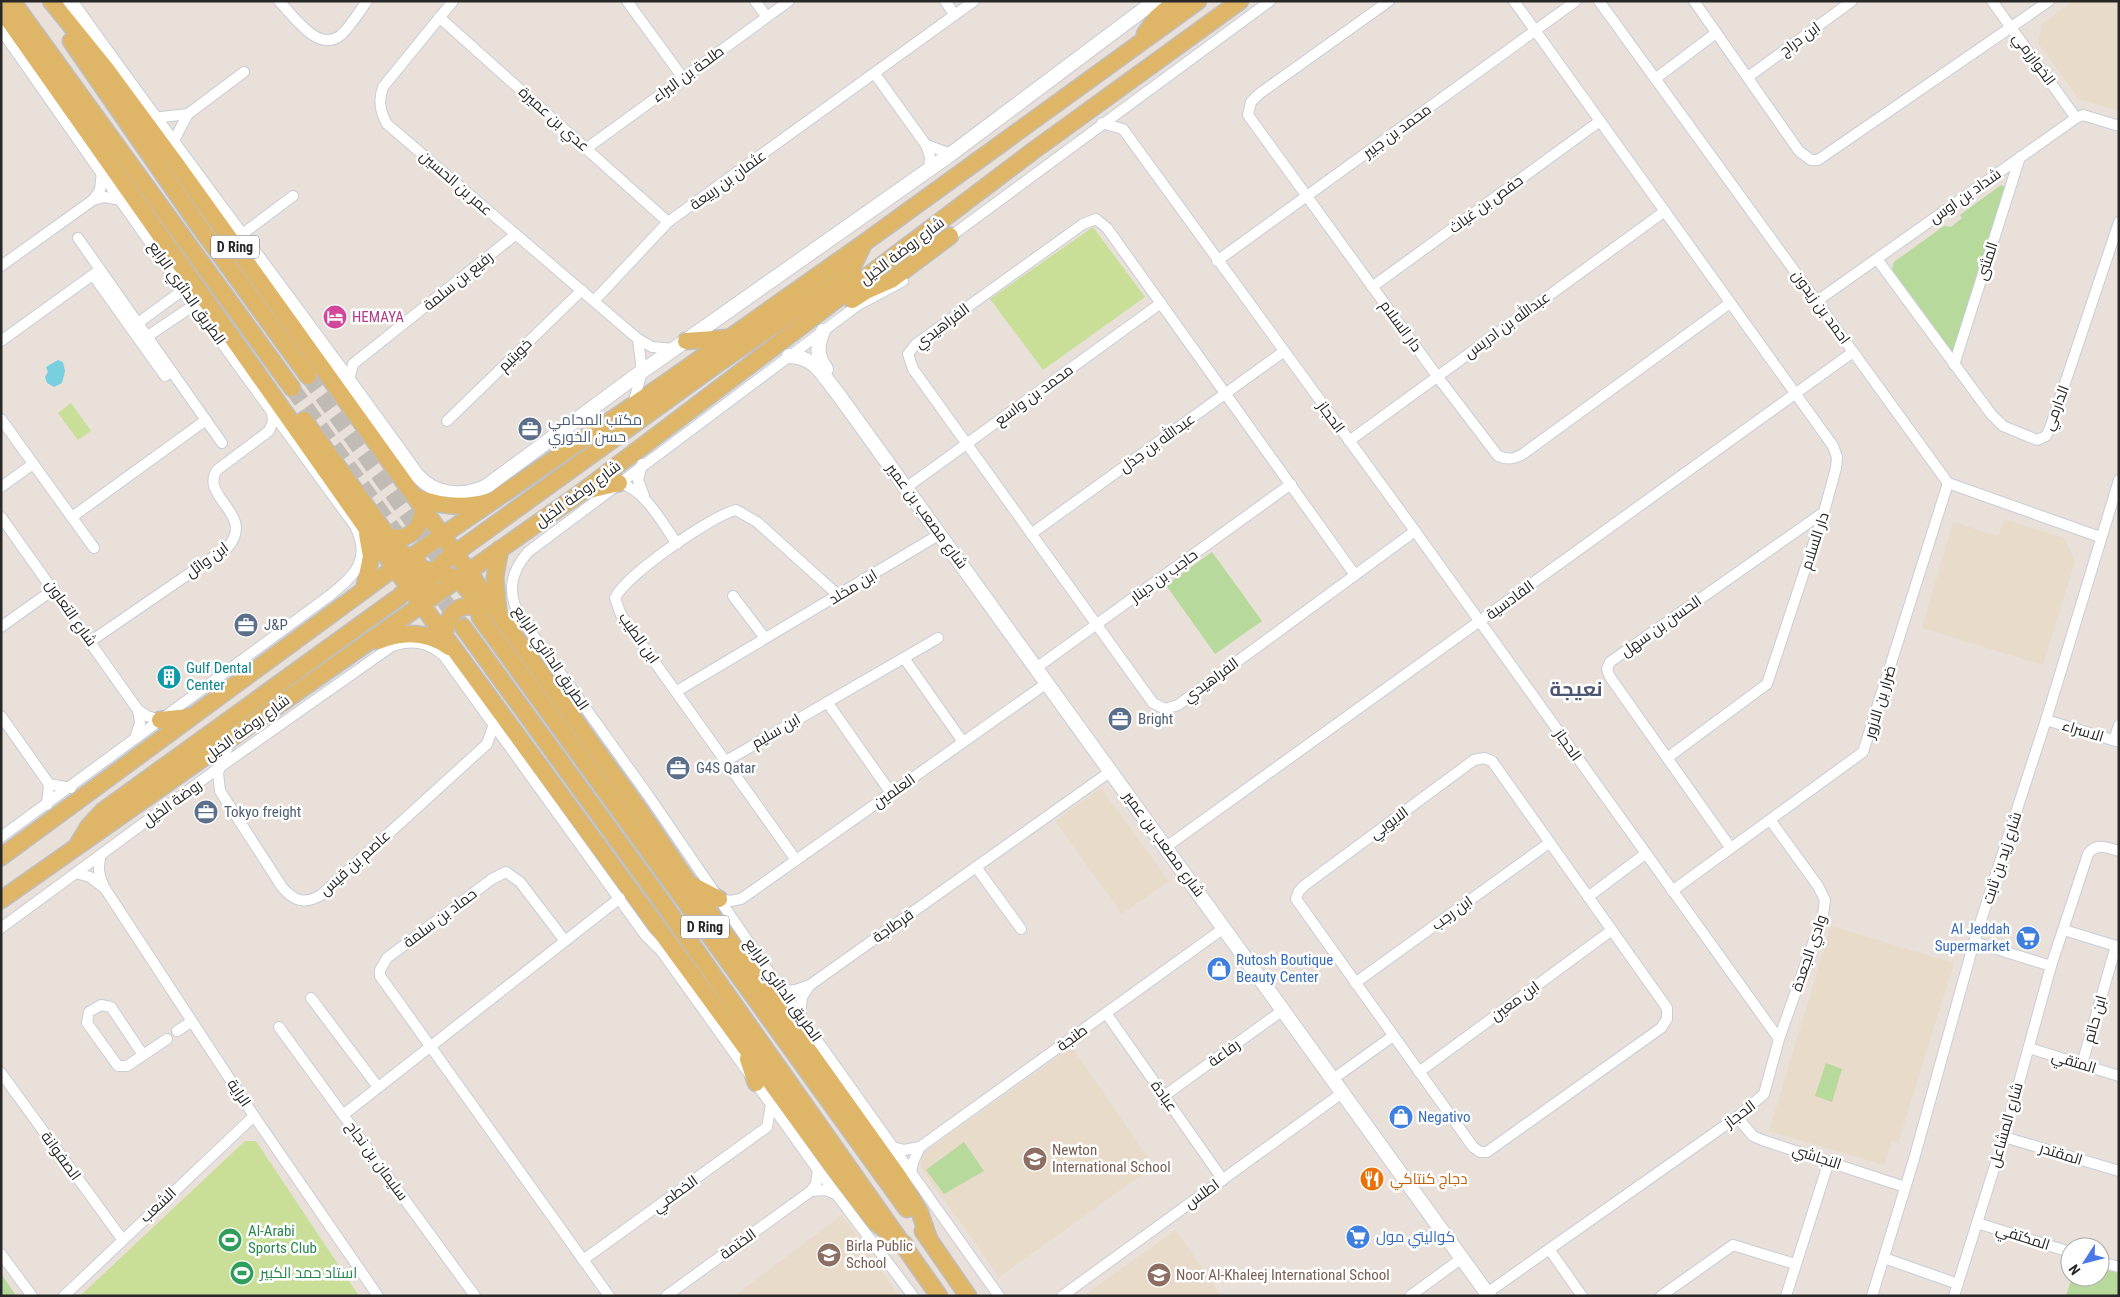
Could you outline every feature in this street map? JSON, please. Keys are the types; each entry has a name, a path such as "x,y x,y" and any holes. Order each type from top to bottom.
{"main road":[{"name":"الطريق الدائري الرابع","path":"12,1 292,388"},
{"name":"D Ring","path":"43,1 191,214 308,376"},
{"name":"D Ring","path":"51,1 92,52 347,401 455,553 462,576 499,615 688,882"},
{"path":"1141,43 1157,17 1176,1"},
{"name":"شارع روضة الخيل","path":"1,857 364,590 632,406 864,243 1198,1"},
{"name":"شارع روضة الخيل","path":"1,900 75,850 582,492 1033,151 1240,1"},
{"name":"D Ring","path":"1,9 364,525 462,659 516,743 662,934 863,1207 884,1231 905,1246"},
{"path":"775,346 804,333 866,291 891,280 950,236"},
{"path":"150,241 170,248"},
{"path":"75,850 89,826 103,811 410,588 431,568 455,553 713,367 840,280 852,268 864,243"},
{"path":"225,348 226,330"},
{"path":"680,345 728,338"},
{"path":"258,374 291,404 389,537 409,559 431,568 462,576 463,585 480,613 577,741 596,761 614,775"},
{"path":"582,492 619,483"},
{"path":"389,537 398,539 414,533 419,526 419,503 429,502 462,506 495,500"},
{"path":"364,525 371,557 364,590"},
{"path":"421,604 431,568 443,536"},
{"path":"499,615 495,577 500,549"},
{"path":"395,568 431,568"},
{"path":"444,635 449,616 455,610 472,606 480,613"},
{"name":"الطريق الدائري الرابع","path":"480,613 929,1238 968,1296"},
{"name":"D Ring","path":"463,627 649,884 939,1296"},
{"path":"362,646 402,633 417,634 442,641 462,659"},
{"path":"160,720 194,716"},
{"path":"516,743 530,774"},
{"path":"688,882 719,899"},
{"path":"688,882 907,1190 920,1213 929,1238"},
{"path":"637,923 662,934"},
{"path":"802,1019 808,1050"},
{"path":"743,1045 756,1084"}],"street":[{"path":"61,1 82,30 92,52"},
{"path":"70,1 172,144 349,380 416,474 423,482 436,490 462,494 474,492 487,486 642,372 929,170 1155,1"},
{"path":"279,1 310,34 323,40 336,38 342,34 367,1"},
{"name":"عمر بن الحسين","path":"453,1 383,87 380,96 382,115 387,124 638,339 652,347 680,345"},
{"path":"627,1 683,78"},
{"path":"755,1 766,17"},
{"name":"طلحة بن البراء","path":"587,148 788,1"},
{"path":"945,1 955,15"},
{"name":"عثمان بن ربيعة","path":"594,301 668,222 974,1"},
{"name":"شارع روضة الخيل","path":"511,581 520,561 528,552 858,305 893,288 933,259 950,236 1270,1"},
{"name":"دار السلام","path":"1389,1 1251,102 1248,115 1491,448 1506,459 1515,459 1730,303"},
{"name":"دار السلام","path":"1514,1 1833,446 1837,457 1824,512 1767,684 1667,758"},
{"name":"محمد بن جبير","path":"1217,261 1576,1"},
{"name":"احمد بن زيدون","path":"1599,1 1948,482"},
{"path":"1694,1 1799,151 1811,160 1818,160 2049,1"},
{"name":"ابن دراج","path":"1748,77 1852,1"},
{"name":"الخوارزمي","path":"1992,1 2076,118"},
{"name":"عدي بن عميرة","path":"439,17 668,222"},
{"name":"الطريق الدائري الرابع","path":"1,30 102,171 183,290 355,526 362,548 361,560 355,574 329,596 160,720"},
{"path":"1655,79 1716,33"},
{"path":"172,144 176,132 188,114 244,72"},
{"path":"875,74 926,145 930,157 929,170"},
{"path":"1102,123 1123,130 1126,105"},
{"path":"153,118 188,114"},
{"path":"2076,118 2083,115 2119,126"},
{"name":"شداد بن اوس","path":"1817,301 2076,118"},
{"name":"حفص بن غياث","path":"1372,287 1600,121"},
{"name":"الحجاز","path":"1123,130 1480,621 1779,1039 1764,1094 1737,1117 1549,1249 1488,1295"},
{"path":"926,145 951,154"},
{"name":"المثنى","path":"1954,365 2020,157"},
{"path":"1,266 93,200 100,190 102,171"},
{"path":"241,235 293,196"},
{"path":"93,200 104,197 122,200"},
{"name":"عبدالله بن ادريس","path":"1349,441 1665,211"},
{"name":"الفراهيدي","path":"1354,575 1108,228 1096,219 1083,224 916,344 908,354 913,369 1096,626 1153,703 1165,709 1178,705 1415,531"},
{"name":"الدارمي","path":"1877,259 1991,414 2003,426 2032,439 2046,436 2050,428 2119,222"},
{"path":"220,226 241,235"},
{"name":"رفيع بن سلمة","path":"353,364 515,235"},
{"path":"78,238 96,272 165,376 172,372"},
{"path":"96,272 148,336 222,443"},
{"path":"1,341 96,272"},
{"path":"138,323 183,290"},
{"name":"خويتيم","path":"447,421 582,290"},
{"name":"محمد بن واسع","path":"906,488 1161,303"},
{"path":"148,336 194,305"},
{"name":"شارع مصعب بن عمير","path":"823,331 818,343 817,353 838,394"},
{"path":"632,406 642,372 638,339"},
{"name":"عبدالله بن جذل","path":"1031,534 1284,352"},
{"name":"القادسية","path":"1166,847 1853,352"},
{"name":"شارع مصعب بن عمير","path":"789,356 812,361 838,394 1488,1295"},
{"path":"337,364 353,364 347,401"},
{"path":"266,434 273,425 272,412"},
{"path":"1,419 94,548"},
{"path":"72,517 206,420"},
{"path":"266,434 277,431 286,432"},
{"name":"ابن وائل","path":"91,641 228,547 233,541 236,525 215,489 213,484 215,474 266,434"},
{"path":"646,501 638,480 648,442"},
{"path":"1,487 33,464"},
{"name":"شارع زيد بن ثابت","path":"1872,1296 1965,982 1974,942 2046,720 2100,536 2119,480"},
{"path":"1948,482 2100,536"},
{"name":"ضرار بن الازور","path":"1672,891 1730,847 1771,821 1863,752 1948,482"},
{"path":"619,483 630,486 646,501 677,544"},
{"name":"حاجب بن دينار","path":"1036,668 1291,484"},
{"name":"ابن الطيب","path":"796,860 621,615 615,598 625,582 677,544 718,516 736,510 757,522 838,595"},
{"name":"الحسن بن سهل","path":"1730,847 1610,677 1607,669 1610,662 1824,512"},
{"name":"شارع التعاون","path":"1,518 54,589 138,710"},
{"name":"ابن مخلد","path":"677,691 940,534"},
{"name":"الطريق الدائري الرابع","path":"511,581 511,593 520,617 736,922 911,1174 1000,1296"},
{"path":"1,627 54,589"},
{"path":"733,596 765,638"},
{"name":"ابن سليم","path":"726,760 938,638"},
{"name":"روضة الخيل","path":"1,928 220,767 392,646 405,641 420,642 434,647 444,656 494,724"},
{"path":"904,658 963,742"},
{"name":"العلمين","path":"741,899 1048,683"},
{"path":"827,702 891,792"},
{"path":"138,710 146,716 160,720"},
{"path":"134,740 140,723 138,710"},
{"path":"1,716 49,784 47,805"},
{"path":"1,837 71,788 160,720"},
{"name":"الاسراء","path":"2046,720 2116,741"},
{"path":"494,724 516,743"},
{"name":"عاصم بن قيس","path":"220,791 282,887 290,896 300,902 312,901 321,895 487,744 494,724"},
{"path":"2116,741 2119,725"},
{"path":"220,791 217,779 230,741"},
{"path":"487,744 516,743"},
{"name":"الايوبي","path":"1484,758 1492,761 1588,896 1667,1008 1667,1019 1661,1028 1542,1115 1487,1152 1480,1152 1473,1147 1296,899 1299,891 1474,760 1484,758"},
{"name":"قرطاجة","path":"782,990 796,990 810,985 1111,771"},
{"path":"530,774 637,923 662,952 835,1194 913,1296"},
{"path":"200,782 211,785 220,791"},
{"path":"49,784 71,788"},
{"name":"وادي الجعدة","path":"1771,821 1818,886 1825,900 1824,915 1779,1039"},
{"name":"ابن رجب","path":"1355,983 1549,843"},
{"name":"شارع المشاعل","path":"1954,1296 2004,1137 2051,966 2088,854 2101,846 2119,851"},
{"path":"1588,896 1645,854"},
{"name":"الراية","path":"101,855 98,864 98,874 104,888 254,1116 378,1296"},
{"path":"976,867 1021,929"},
{"name":"حماد بن سلمة","path":"565,941 520,882 506,872 492,879 387,958 380,970 380,976 609,1296"},
{"name":"الراية","path":"76,873 90,877 104,888"},
{"path":"343,1114 620,898"},
{"path":"719,899 730,902 741,899"},
{"path":"736,922 736,910 741,899"},
{"name":"طنجة","path":"920,1147 1224,928"},
{"name":"ابن معين","path":"1418,1072 1612,930"},
{"path":"2064,930 2117,946"},
{"path":"1974,942 2051,966"},
{"name":"ابن حاتم","path":"2082,1064 2117,946"},
{"path":"802,1019 802,997 810,985"},
{"path":"310,998 378,1087"},
{"path":"143,1055 111,1007 101,1005 89,1012 87,1023 118,1066 127,1066 143,1055 166,1039"},
{"name":"رفاعة","path":"1164,1096 1283,1010"},
{"name":"عبادة","path":"1106,1013 1222,1180"},
{"path":"178,1031 191,1022"},
{"name":"سليمان بن نجاح","path":"279,1027 475,1296"},
{"path":"1333,1080 1393,1036"},
{"name":"المتقي","path":"2029,1048 2119,1076"},
{"name":"الصفوانة","path":"1,1073 122,1239"},
{"name":"اطلس","path":"1062,1296 1342,1093"},
{"path":"771,1105 767,1127 789,1130"},
{"name":"الشعب","path":"64,1296 254,1116"},
{"name":"النجاشي","path":"1737,1117 1753,1136 1905,1187"},
{"name":"الخطمي","path":"583,1260 767,1127"},
{"name":"المقتدر","path":"2004,1137 2119,1172"},
{"path":"893,1147 909,1150 920,1147"},
{"path":"911,1174 920,1147"},
{"path":"1786,1296 1829,1161"},
{"path":"811,1191 816,1184 818,1170"},
{"path":"811,1191 826,1190 835,1194"},
{"name":"الختمة","path":"666,1296 811,1191"},
{"name":"المكتفي","path":"1976,1223 2060,1249"},
{"path":"1661,1296 1733,1245 1795,1264"},
{"path":"1549,1249 1582,1296"},
{"path":"1,1254 32,1296"},
{"path":"1410,1296 1462,1258"},
{"path":"1884,1258 1958,1284"}],"shaded area":[{"path":"2073,1 2119,1 2119,111 2079,99 2038,43 2042,24"},
{"path":"2004,519 2064,538 2075,561 2043,665 1922,628 1953,522 1998,536"},
{"path":"1101,788 1169,881 1122,914 1055,821"},
{"path":"1831,926 1954,963 1898,1143 1892,1141 1884,1165 1769,1131"},
{"name":"Newton International School","path":"1072,1047 1154,1166 999,1277 920,1166 923,1153"},
{"name":"Birla Public School","path":"842,1215 899,1296 734,1296"},
{"name":"Noor Al-Khaleej International School","path":"1176,1230 1221,1296 1083,1296"}],"green space":[{"path":"2001,185 2007,188 1956,350 1951,354 1892,270 1894,262 1944,226 1951,227 1962,218 1960,215"},
{"path":"1093,227 1145,297 1043,370 990,299"},
{"path":"71,403 91,431 78,440 58,413"},
{"path":"1212,552 1262,621 1215,654 1166,585"},
{"path":"1826,1063 1842,1069 1832,1102 1815,1096"},
{"name":"Al-Arabi Sports Club","path":"245,1141 256,1141 359,1296 80,1296"},
{"path":"964,1142 984,1171 944,1194 926,1170"},
{"path":"2110,1271 2119,1273 2119,1296 2066,1296 2069,1287 2110,1287"},
{"path":"1,1273 16,1296 1,1296"}],"water":[{"path":"58,360 63,362 65,371 62,383 54,387 47,383 45,377 48,372 46,367"}],"tunnel":[{"path":"308,376 450,574"},
{"path":"292,388 406,547"},
{"path":"430,581 461,624"}],"place":[{"name":"HEMAYA","path":"335,317"},
{"name":"مكتب المحامي حسن الخوري","path":"530,429"},
{"name":"J&P","path":"246,625"},
{"name":"Gulf Dental Center","path":"169,677"},
{"name":"Bright","path":"1120,719"},
{"name":"G4S Qatar","path":"678,768"},
{"name":"Tokyo freight","path":"206,812"},
{"name":"Al Jeddah Supermarket","path":"2028,938"},
{"name":"Rutosh Boutique Beauty Center","path":"1219,969"},
{"name":"Negativo","path":"1401,1117"},
{"name":"Newton International School","path":"1035,1159"},
{"name":"دجاج كنتاكي","path":"1372,1179"},
{"name":"كواليتي مول","path":"1358,1237"},
{"name":"Al-Arabi Sports Club","path":"230,1240"},
{"name":"Birla Public School","path":"829,1255"},
{"name":"استاد حمد الكبير","path":"242,1273"},
{"name":"Noor Al-Khaleej International School","path":"1159,1275"}],"district":[{"name":"نعيجة","path":"1576,689"}]}
